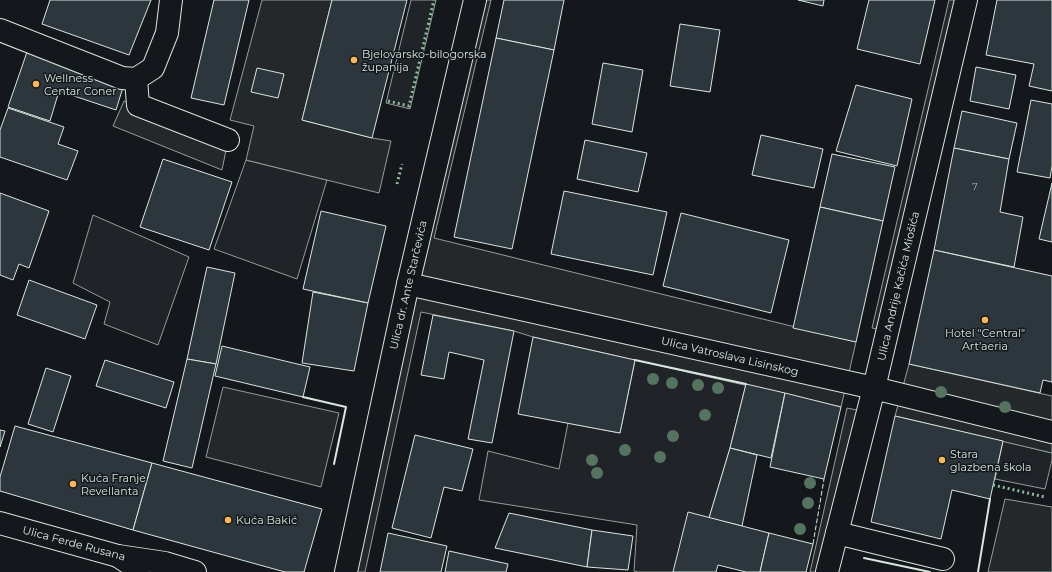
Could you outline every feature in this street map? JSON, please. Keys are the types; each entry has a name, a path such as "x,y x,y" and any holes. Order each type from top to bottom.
{"street":[{"path":"0,30 122,78 136,79 153,68 167,33 171,0"},
{"name":"Ulica dr. Ante Starčevića","path":"346,572 408,284 474,0"},
{"name":"Ulica Andrije Kačića Miošića","path":"832,571 837,533 874,388 966,0"},
{"path":"136,79 138,105 228,140"},
{"name":"Ulica Vatroslava Lisinskog","path":"408,284 874,388 1052,432"},
{"name":"Ulica Ferde Rusana","path":"0,523 118,556 165,563 195,572"},
{"path":"837,533 943,559"},
{"path":"118,556 133,566 138,572"}],"shaded area":[{"path":"262,0 332,0 302,120 372,138 391,141 379,193 246,160 254,126 230,120"},
{"path":"411,0 436,0 410,109 386,103"},
{"path":"475,0 491,0 434,238 856,342 841,407 533,337 514,331 421,312 365,572 346,572"},
{"path":"949,0 966,0 887,331 872,328"},
{"path":"124,101 228,140 222,170 113,126"},
{"path":"246,160 327,180 297,279 214,249"},
{"path":"93,215 189,257 158,345 104,324 110,302 73,283"},
{"path":"635,360 746,384 730,448 709,518 673,572 634,571 637,525 479,500 488,451 559,469 568,423 620,433"},
{"path":"909,364 1052,396 1052,453 895,416"},
{"path":"223,387 339,413 321,487 206,457"},
{"path":"847,408 867,412 827,572 810,572"},
{"path":"1003,441 1052,453 1052,460 1045,489 995,479"},
{"path":"1005,499 1052,507 1052,572 988,572"}],"building":[{"path":"50,0 151,0 129,55 42,24"},
{"path":"214,0 249,0 224,105 191,98"},
{"name":"Bjelovarsko-bilogorska županija","path":"332,0 407,0 372,138 302,120"},
{"path":"504,0 564,0 554,50 496,38"},
{"path":"798,0 824,0 823,6"},
{"path":"869,0 935,0 920,64 857,49"},
{"path":"997,0 1052,0 1052,91 1029,86 1034,64 986,55"},
{"path":"680,24 720,30 710,92 670,86"},
{"path":"496,38 554,50 512,249 454,237"},
{"path":"27,52 124,84 116,110 59,91 50,121 8,107"},
{"path":"603,63 643,70 632,132 592,124"},
{"path":"976,67 1016,75 1009,109 970,101"},
{"path":"257,68 284,74 278,98 251,92"},
{"path":"856,85 912,99 897,166 836,151"},
{"path":"1031,100 1052,104 1052,166 1050,178 1017,172"},
{"path":"8,108 64,127 58,144 78,151 67,180 0,157 0,130"},
{"path":"962,111 1017,123 1009,159 954,148"},
{"path":"761,135 823,149 814,188 752,175"},
{"path":"585,140 647,153 638,192 577,179"},
{"path":"954,148 1009,159 1000,212 1023,217 1014,267 934,250"},
{"path":"832,154 895,167 883,221 820,207"},
{"path":"163,159 232,182 209,250 140,227"},
{"path":"1052,183 1052,242 1039,239"},
{"path":"564,191 667,212 653,275 551,254"},
{"path":"0,193 49,211 29,268 19,264 13,280 0,275"},
{"path":"820,207 883,221 856,342 793,328"},
{"path":"321,211 386,226 368,303 303,289"},
{"path":"681,213 789,240 771,313 663,286"},
{"name":"Hotel \"Central\" Art’aeria","path":"934,250 1052,276 1052,382 1043,380 1040,393 909,364"},
{"path":"207,267 235,273 216,364 187,359"},
{"path":"29,280 97,305 85,339 17,315"},
{"path":"313,292 368,303 354,371 302,363"},
{"path":"433,315 514,331 492,443 468,439 484,360 449,352 444,379 421,375"},
{"path":"533,337 635,360 620,433 518,414"},
{"path":"222,346 310,367 303,397 215,376"},
{"path":"187,359 216,364 192,468 163,461"},
{"path":"105,360 174,382 166,408 96,386"},
{"path":"46,368 71,376 53,432 28,424"},
{"path":"746,384 785,393 771,458 730,448"},
{"path":"785,393 841,407 824,479 770,467"},
{"name":"Stara glazbena škola","path":"895,416 1003,441 990,499 952,490 941,539 871,522"},
{"name":"Kuća Franje Revellanta","path":"15,426 152,463 133,530 0,491 0,477"},
{"path":"0,430 5,431 0,447"},
{"path":"415,435 473,449 462,491 444,487 431,538 392,528"},
{"path":"730,448 757,455 742,526 709,518"},
{"name":"Kuća Bakić","path":"152,463 322,509 304,572 285,572 133,530"},
{"path":"688,512 769,533 760,572 746,572 718,565 716,572 673,572"},
{"path":"509,513 592,530 587,567 495,548"},
{"path":"592,530 633,536 628,570 587,567"},
{"path":"388,533 447,546 441,572 380,572"},
{"path":"769,533 813,544 806,572 760,572"},
{"path":"449,551 508,564 506,572 445,572"}],"hedge":[{"path":"388,101 409,106 434,0"},
{"path":"397,184 402,164"},
{"path":"993,485 1045,497"}],"fence":[{"path":"813,544 824,479"}],"wall":[{"path":"635,360 746,384"},
{"path":"303,397 346,407 334,464"},
{"path":"978,572 990,499"},
{"path":"864,558 930,572"}],"place":[{"name":"Bjelovarsko-bilogorska županija","path":"354,60"},
{"name":"Wellness Centar Coner","path":"36,84"},
{"name":"Hotel \"Central\" Art’aeria","path":"985,320"},
{"name":"Stara glazbena škola","path":"942,460"},
{"name":"Kuća Franje Revellanta","path":"73,484"},
{"name":"Kuća Bakić","path":"228,520"}]}
